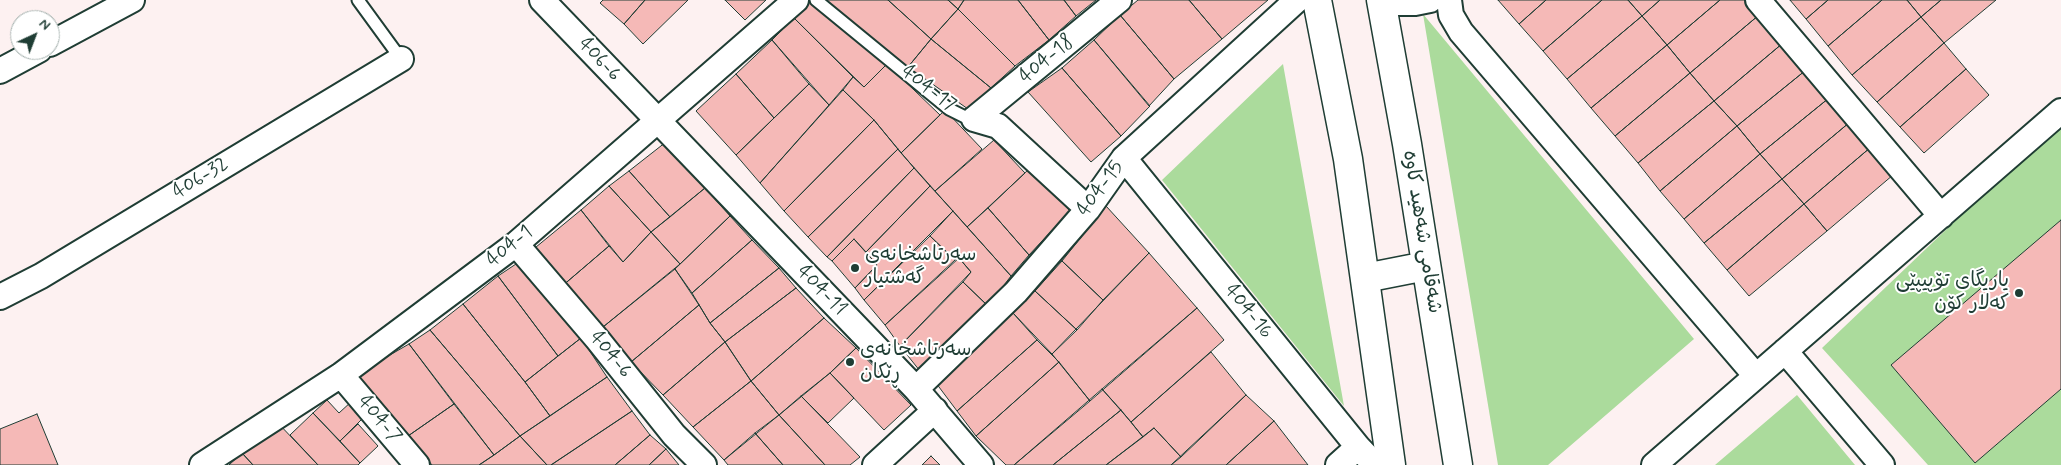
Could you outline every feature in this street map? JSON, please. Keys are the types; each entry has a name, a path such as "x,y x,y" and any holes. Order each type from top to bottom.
{"main road":[{"path":"1317,0 1348,159 1392,465"},
{"name":"شەقامی شەهید کاوە","path":"1382,2 1458,465"},
{"path":"1365,278 1426,266"}],"street":[{"path":"60,39 132,0"},
{"name":"406-6","path":"542,0 656,120"},
{"name":"404-1","path":"202,465 341,375 516,244 656,120 796,0"},
{"name":"404-18","path":"974,120 1119,0"},
{"name":"404-15","path":"916,389 1016,292 1088,209 1124,158 1297,0"},
{"path":"1382,2 1415,3 1430,0"},
{"path":"1449,0 1451,15 1461,32 1756,376"},
{"path":"1758,0 1941,216"},
{"name":"406-32","path":"0,298 50,271 401,59"},
{"path":"0,71 20,60"},
{"path":"1654,465 2061,112"},
{"name":"404-11","path":"656,120 916,389 981,465"},
{"name":"404-17","path":"974,120 998,126 1088,209"},
{"name":"404-16","path":"1124,158 1374,465"},
{"name":"404-6","path":"516,244 598,340 674,435 704,465"},
{"path":"1785,351 1882,465"},
{"name":"404-7","path":"341,375 417,465"},
{"path":"875,465 935,410"},
{"path":"1338,465 1358,447"}],"lane":[{"path":"358,0 401,59"},
{"name":"404-17","path":"816,0 949,109 974,120"}],"green space":[{"path":"1423,14 1694,339 1548,465 1498,465"},
{"path":"1283,64 1344,406 1162,180"},
{"path":"2061,120 2061,465 1928,465 1822,348"},
{"path":"1797,395 1855,465 1715,465"}],"building":[{"path":"603,0 645,0 624,24 600,3"},
{"path":"645,0 688,0 643,44 624,24"},
{"path":"725,0 766,0 745,20"},
{"path":"812,0 887,64 864,87 794,18"},
{"path":"825,0 888,0 931,39 908,67"},
{"path":"888,0 948,0 958,9 931,39"},
{"path":"948,0 964,0 958,9"},
{"path":"964,0 1018,0 1049,40 1015,66 958,9"},
{"path":"1018,0 1064,0 1076,16 1049,40"},
{"path":"1064,0 1096,0 1076,16"},
{"path":"1138,0 1189,0 1222,39 1174,79 1120,15"},
{"path":"1189,0 1268,0 1222,39"},
{"path":"1498,0 1546,0 1519,24"},
{"path":"1546,0 1602,0 1543,51 1519,24"},
{"path":"1602,0 1628,0 1642,16 1567,79 1543,51"},
{"path":"1628,0 1660,0 1642,16"},
{"path":"1660,0 1720,0 1667,45 1642,16"},
{"path":"1720,0 1747,0 1759,15 1690,73 1667,45"},
{"path":"1790,0 1828,0 1806,19"},
{"path":"1828,0 1882,0 1828,46 1806,19"},
{"path":"1882,0 1907,0 1921,17 1852,75 1828,46"},
{"path":"1907,0 1941,0 1921,17"},
{"path":"1941,0 1996,0 1944,43 1921,17"},
{"path":"958,9 1015,66 991,88 931,39"},
{"path":"1120,15 1174,79 1149,106 1094,40"},
{"path":"1759,15 1783,43 1714,101 1690,73"},
{"path":"1642,16 1667,45 1591,108 1567,79"},
{"path":"1921,17 1944,43 1877,102 1852,75"},
{"path":"794,18 853,77 829,105 772,40"},
{"path":"931,39 991,88 968,109 908,67"},
{"path":"772,40 809,84 774,118 736,74"},
{"path":"1094,40 1150,106 1121,136 1062,68"},
{"path":"1783,43 1806,70 1737,126 1714,101"},
{"path":"1944,43 1966,69 1900,127 1877,102"},
{"path":"1667,45 1690,73 1615,136 1591,108"},
{"path":"887,64 940,115 901,153 874,120 843,90 853,77 864,87"},
{"path":"1062,68 1121,136 1091,162 1028,92"},
{"path":"1966,69 1989,95 1924,153 1900,127"},
{"path":"1806,70 1829,98 1760,154 1737,126"},
{"path":"1690,73 1714,101 1638,163 1615,136"},
{"path":"736,74 774,118 736,155 696,111"},
{"path":"809,84 829,105 760,183 736,155"},
{"path":"843,90 874,120 784,211 760,183"},
{"path":"1829,98 1850,122 1782,179 1760,154"},
{"path":"1714,101 1737,126 1660,191 1638,163"},
{"path":"945,110 982,149 935,191 901,153"},
{"path":"874,120 898,149 808,237 784,211"},
{"path":"1850,122 1871,147 1804,204 1782,179"},
{"path":"1737,126 1760,154 1684,219 1660,191"},
{"path":"994,140 1025,173 967,227 935,191"},
{"path":"666,142 705,188 670,217 629,171"},
{"path":"1871,147 1893,175 1827,231 1804,204"},
{"path":"898,149 914,168 827,257 808,237"},
{"path":"1760,154 1782,179 1704,243 1684,219"},
{"path":"914,168 930,186 866,252 854,239 832,261 827,257"},
{"path":"1029,169 1070,211 1029,255 988,208"},
{"path":"629,171 670,217 651,232 609,186"},
{"path":"1782,179 1804,204 1727,270 1704,243"},
{"path":"609,186 651,232 623,262 581,210"},
{"path":"930,186 953,211 864,300 855,288 877,265 866,252"},
{"path":"705,188 730,216 680,264 651,232"},
{"path":"1804,204 1827,231 1749,296 1727,270"},
{"path":"1106,206 1149,253 1103,300 1062,261"},
{"path":"988,208 1029,255 1011,276 967,227"},
{"path":"581,210 609,246 561,287 530,252"},
{"path":"953,211 1011,276 988,306 963,282 971,272 959,258 955,260 930,236"},
{"path":"730,216 752,240 692,293 675,269"},
{"name":"یاریگای تۆپیپێی کەلار کۆن","path":"2061,220 2061,389 1975,463 1891,365"},
{"path":"651,232 680,264 603,327 561,287 609,246 623,262"},
{"path":"930,236 955,260 885,325 864,300"},
{"path":"854,239 877,265 855,288 832,261"},
{"path":"752,240 779,268 710,323 692,293"},
{"path":"1149,253 1197,308 1090,401 1052,354"},
{"path":"959,258 971,272 900,346 885,325"},
{"path":"1062,261 1103,300 1077,330 1035,291"},
{"path":"519,262 581,338 558,356 498,276"},
{"path":"779,268 796,288 725,342 710,323"},
{"path":"675,269 699,305 631,362 603,327"},
{"path":"498,276 558,356 525,382 463,304"},
{"path":"963,282 988,306 920,371 900,346"},
{"path":"796,288 824,318 751,381 725,342"},
{"path":"1035,291 1077,330 1052,354 1013,313"},
{"path":"463,304 550,416 520,436 430,330"},
{"path":"699,305 725,342 663,395 631,362"},
{"path":"1197,308 1224,340 1131,422 1102,389"},
{"path":"1013,313 1037,340 957,411 936,383"},
{"path":"824,318 856,348 830,373 779,415 751,381"},
{"path":"430,330 520,436 494,455 409,344"},
{"path":"581,338 607,377 550,416 525,382"},
{"path":"1037,340 1059,362 976,436 957,411"},
{"path":"725,342 751,381 693,427 663,395"},
{"path":"409,344 454,404 408,436 357,374"},
{"path":"856,348 911,405 884,430 830,373"},
{"path":"1211,352 1246,395 1181,457 1154,428 1143,437 1131,422"},
{"path":"1059,362 1090,401 1014,465 1006,465 976,436"},
{"path":"830,373 854,398 828,423 801,396"},
{"path":"607,377 632,411 551,465 547,465 520,436"},
{"path":"751,381 779,415 724,460 693,427"},
{"path":"1102,389 1121,410 1053,465 1014,465"},
{"path":"1246,395 1274,421 1226,465 1171,465"},
{"path":"801,396 860,457 850,465 825,465 779,415"},
{"path":"327,400 339,413 352,401 366,415 340,441 313,413"},
{"path":"454,404 494,455 479,465 432,465 408,436"},
{"path":"1121,410 1143,437 1106,465 1053,465"},
{"path":"632,411 650,435 615,465 551,465"},
{"path":"313,413 360,463 358,465 318,465 290,435"},
{"path":"37,414 58,465 0,465 0,429"},
{"path":"779,415 825,465 783,465 755,433"},
{"path":"276,421 318,465 253,465 242,453"},
{"path":"1274,421 1308,465 1226,465"},
{"path":"358,424 378,446 360,463 340,441"},
{"path":"1154,428 1181,457 1171,465 1106,465"},
{"path":"755,433 783,465 728,465 724,460"},
{"path":"650,435 666,449 649,465 615,465"},
{"path":"520,436 547,465 479,465 494,455"},
{"path":"666,449 679,465 649,465"},
{"path":"242,453 253,465 229,465"},
{"path":"931,456 940,465 922,465"}],"place":[{"name":"سەرتاشخانەی گەشتیار","path":"855,268"},
{"name":"یاریگای تۆپیپێی کەلار کۆن","path":"2019,293"},
{"name":"سەرتاشخانەی ڕێکان","path":"850,362"}]}
